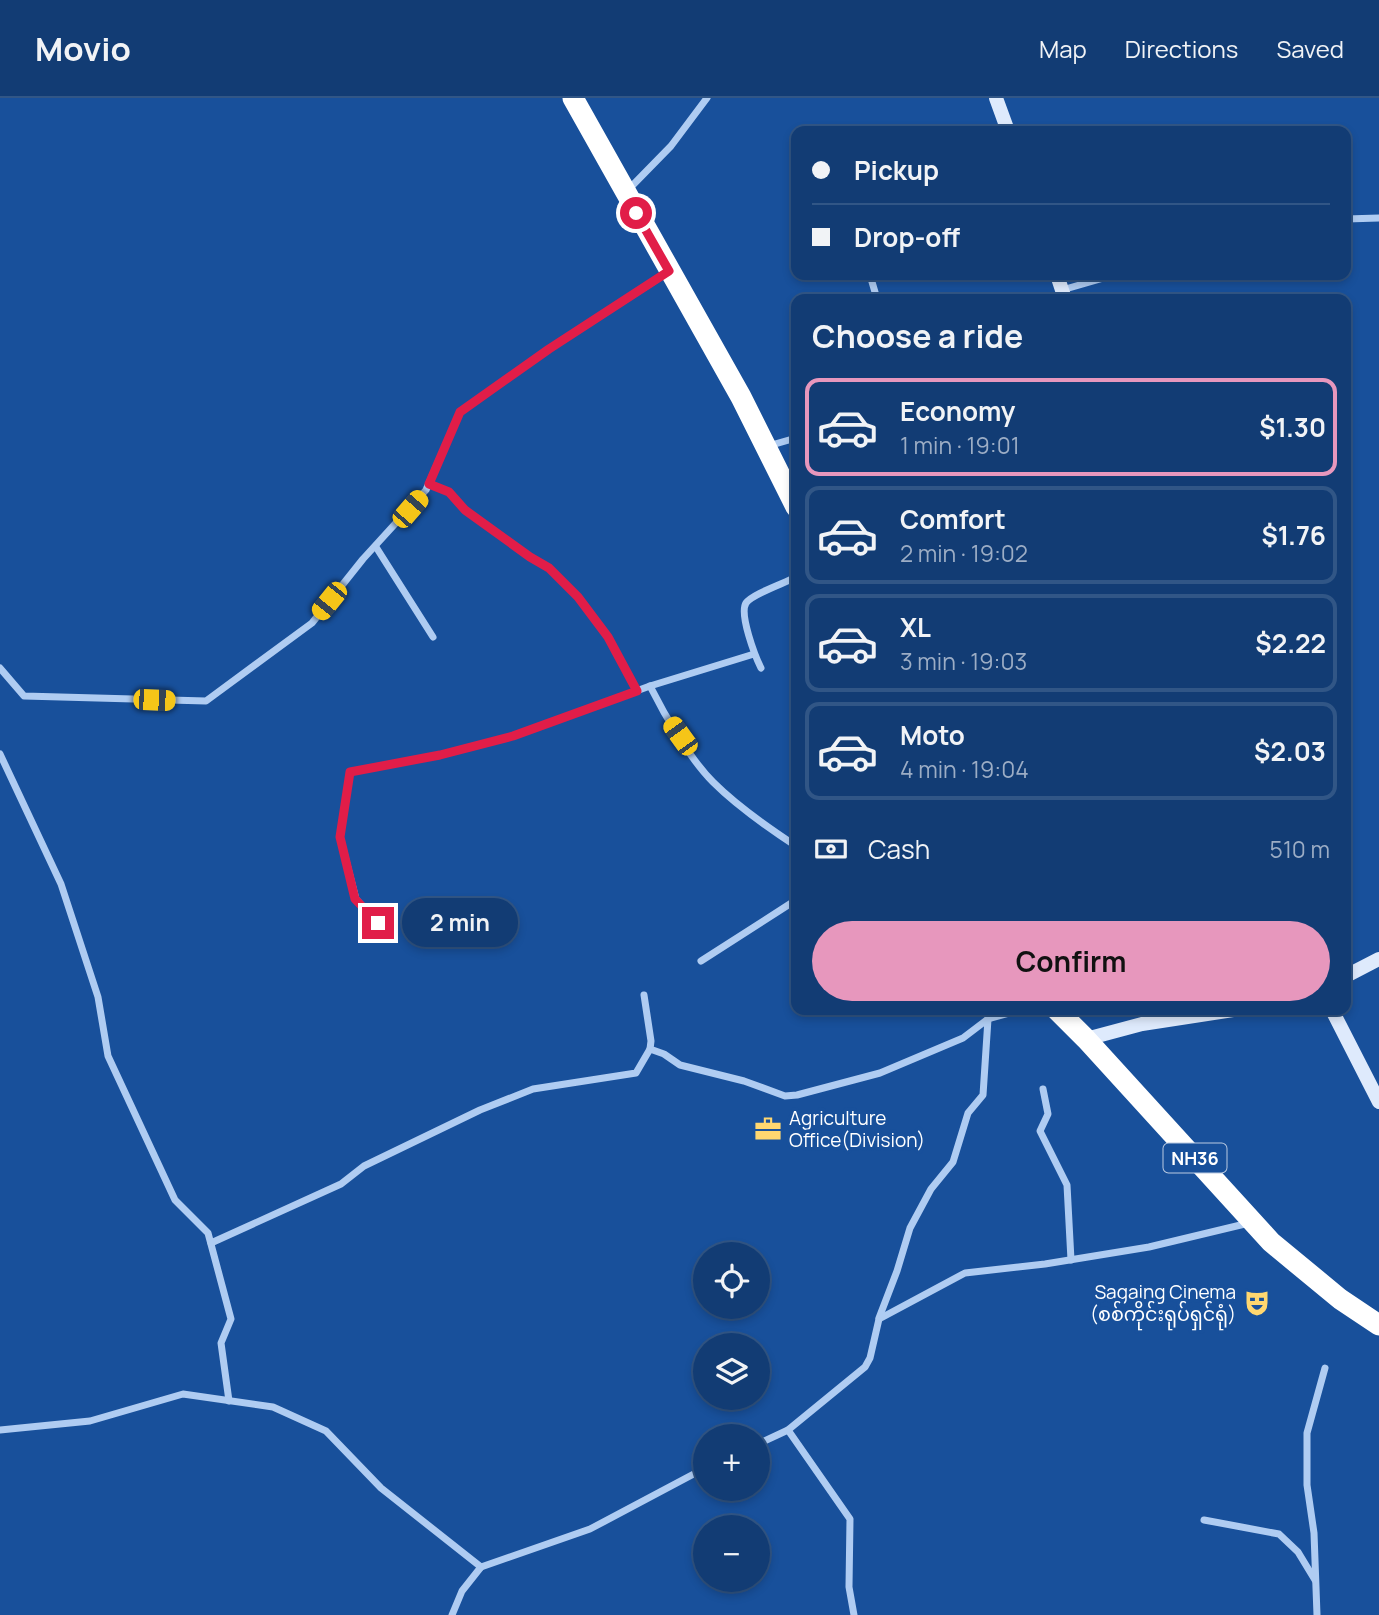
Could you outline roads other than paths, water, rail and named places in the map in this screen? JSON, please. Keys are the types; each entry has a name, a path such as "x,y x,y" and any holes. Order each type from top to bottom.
{"highway":[{"path":"573,98 768,446 791,496"},
{"name":"NH36","path":"1061,1015 1289,1259 1379,1325"},
{"name":"NH36","path":"1340,1299 1379,1315"}],"street":[{"path":"626,193 671,146 706,98"},
{"path":"996,98 1006,126"},
{"path":"1351,219 1379,218"},
{"path":"0,668 24,696 206,701 312,623 363,559 426,490 460,412 549,349 669,271"},
{"path":"1066,294 1102,280"},
{"path":"768,446 791,439"},
{"path":"429,484 449,492 476,518 549,568 578,597 608,637 637,691"},
{"path":"376,547 433,637"},
{"path":"761,668 748,636 744,609 746,603 791,579"},
{"path":"378,923 355,899 340,837 350,772 440,755 513,736 650,686 754,654"},
{"path":"650,686 671,724 712,781 768,828 791,843"},
{"path":"0,754 61,884 98,997 108,1056 175,1200 208,1233 231,1319 221,1343 229,1401"},
{"path":"701,961 791,903"},
{"path":"1351,973 1379,959"},
{"path":"211,1242 341,1184 364,1166 480,1110 533,1089 636,1073 650,1049 651,1041 644,995"},
{"path":"650,1049 664,1054 680,1065 744,1081 785,1096 880,1073 962,1038 988,1019 1002,1015"},
{"path":"1086,1039 1142,1024 1200,1015"},
{"path":"1335,1015 1379,1102"},
{"path":"770,1438 788,1430 864,1367 870,1358 879,1319 894,1281 909,1228 931,1189 953,1162 968,1113 983,1095 988,1019"},
{"path":"1043,1089 1048,1114 1040,1131 1067,1185 1071,1260"},
{"path":"879,1319 965,1273 1149,1247 1252,1222"},
{"path":"1317,1615 1314,1533 1307,1485 1307,1433 1325,1368"},
{"path":"0,1430 90,1422 183,1394 273,1407 326,1431 381,1488 481,1567"},
{"path":"788,1430 850,1519 849,1587 853,1615"},
{"path":"452,1615 462,1591 481,1567 590,1530 693,1474"},
{"path":"1204,1520 1279,1534 1298,1552 1316,1581"}],"place":[{"name":"Agriculture Office(Division)","path":"768,1129"},
{"name":"Sagaing Cinema (စစ်ကိုင်းရုပ်ရှင်ရုံ)","path":"1257,1303"}]}
